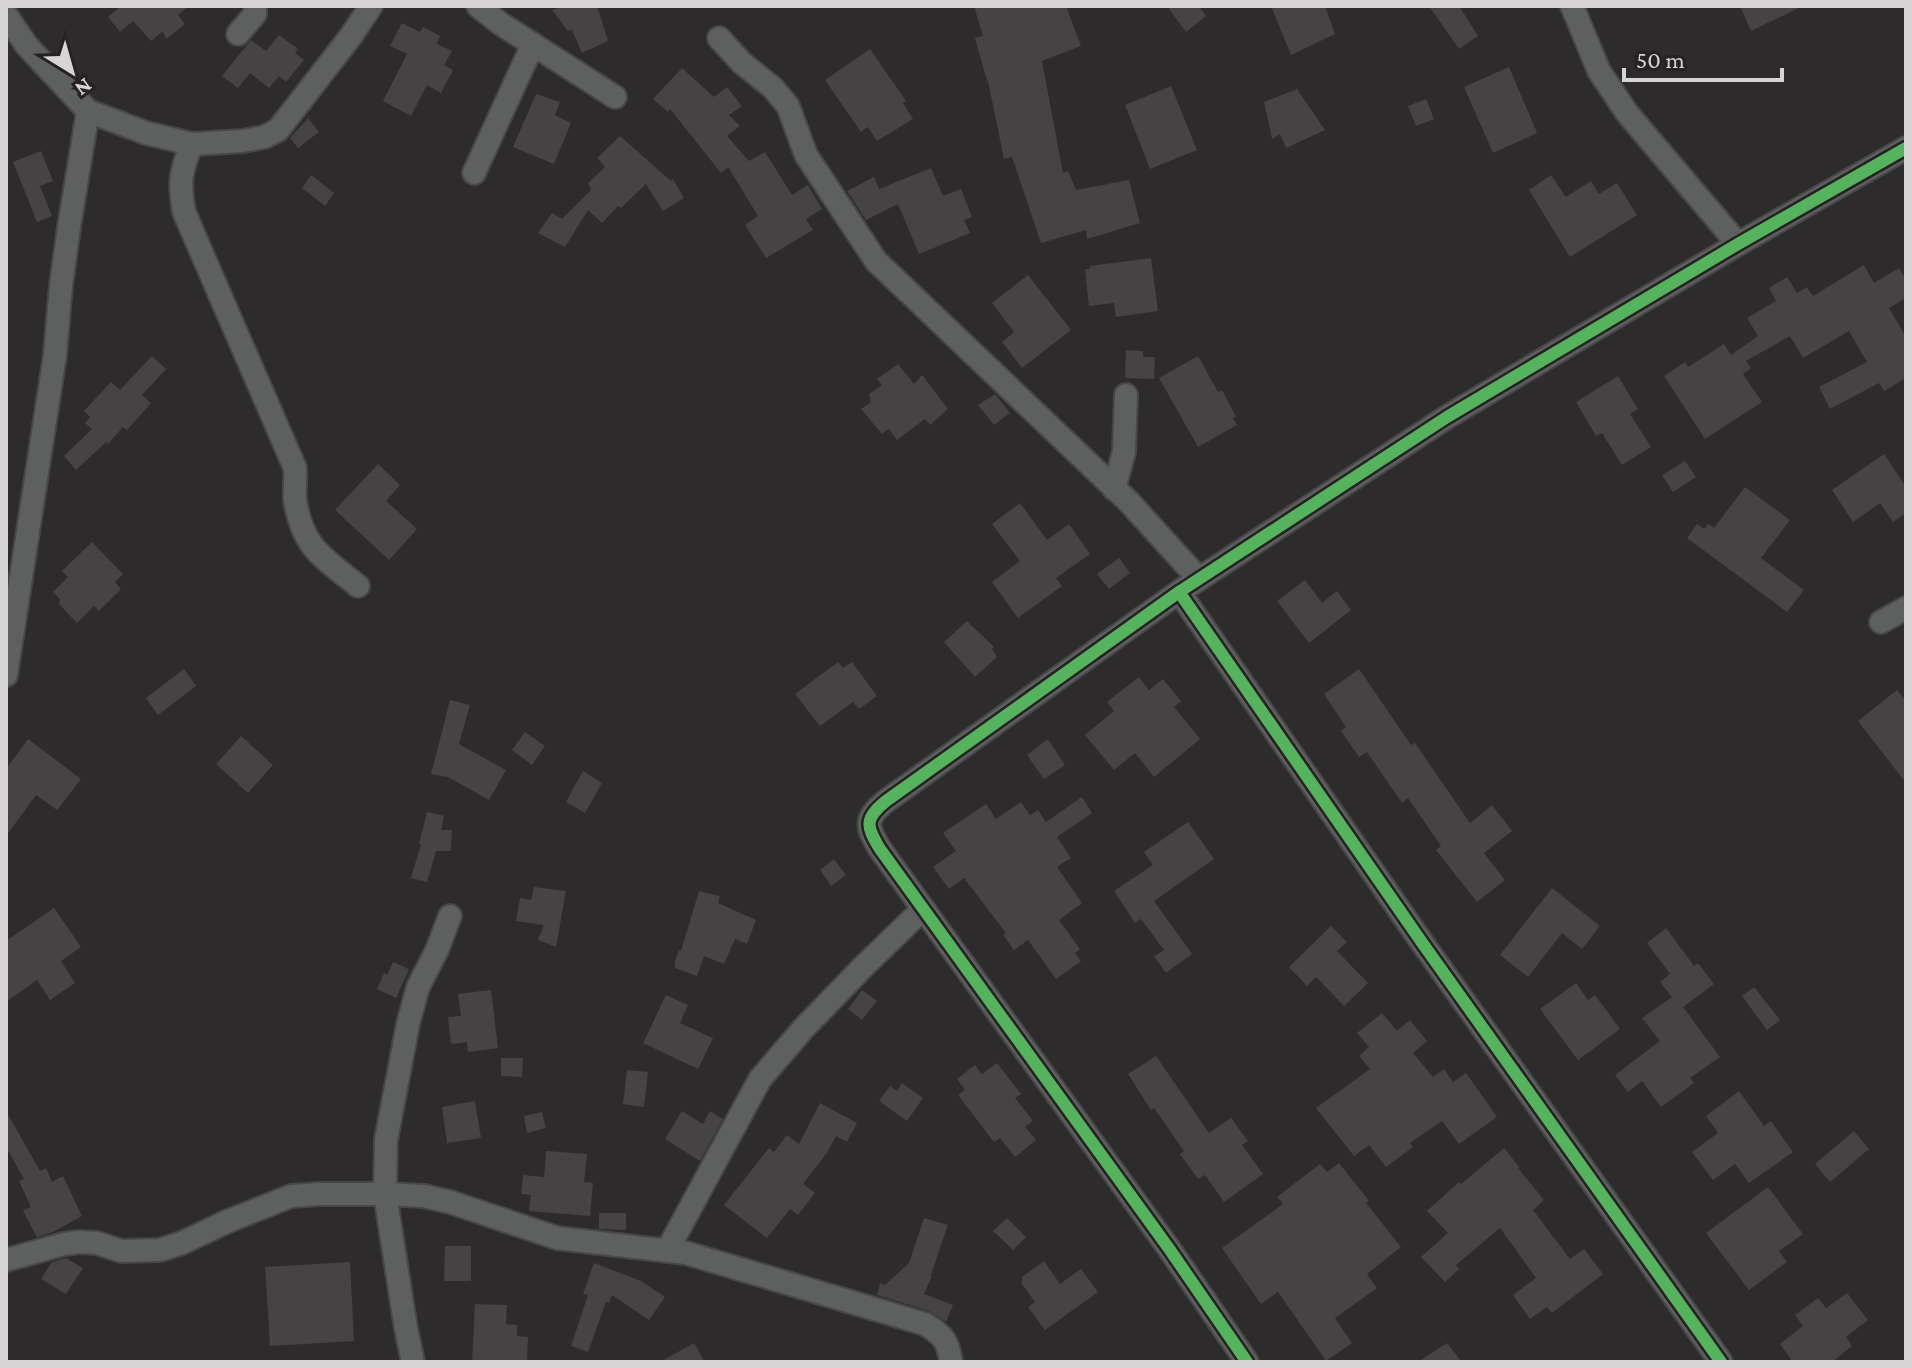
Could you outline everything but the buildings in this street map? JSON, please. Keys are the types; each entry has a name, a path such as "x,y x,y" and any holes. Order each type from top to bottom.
{"street":[{"path":"238,34 255,14 255,6"},
{"path":"6,15 27,46 88,111 146,133 192,144 243,141 264,137 278,130 371,6"},
{"path":"478,6 615,97"},
{"path":"1572,6 1599,71 1627,113 1738,244"},
{"path":"719,38 788,106 806,155 876,261 1114,489 1199,579"},
{"path":"474,173 533,44"},
{"path":"6,675 55,355 67,241 88,111"},
{"path":"192,144 183,164 179,186 184,212 295,468 297,482 294,495 301,528 311,546 358,586"},
{"path":"1247,1362 1170,1250 880,849 869,832 869,820 874,811 1179,592 1447,417 1906,148"},
{"path":"1114,489 1124,452 1126,395"},
{"path":"1179,592 1432,957 1721,1362"},
{"path":"1881,622 1906,608"},
{"path":"667,1251 760,1079 813,1019 923,909"},
{"path":"413,1362 385,1194 386,1140 418,987 450,916"},
{"path":"6,1260 79,1242 97,1243 121,1251 160,1250 291,1196 424,1196 557,1238 686,1253 925,1324 939,1333 949,1345 951,1362"}],"cycle path":[{"path":"1247,1362 1170,1250 880,849 870,828 871,818 886,801 1179,592 1447,417 1906,148"},
{"path":"1179,592 1423,944 1721,1362"}]}
